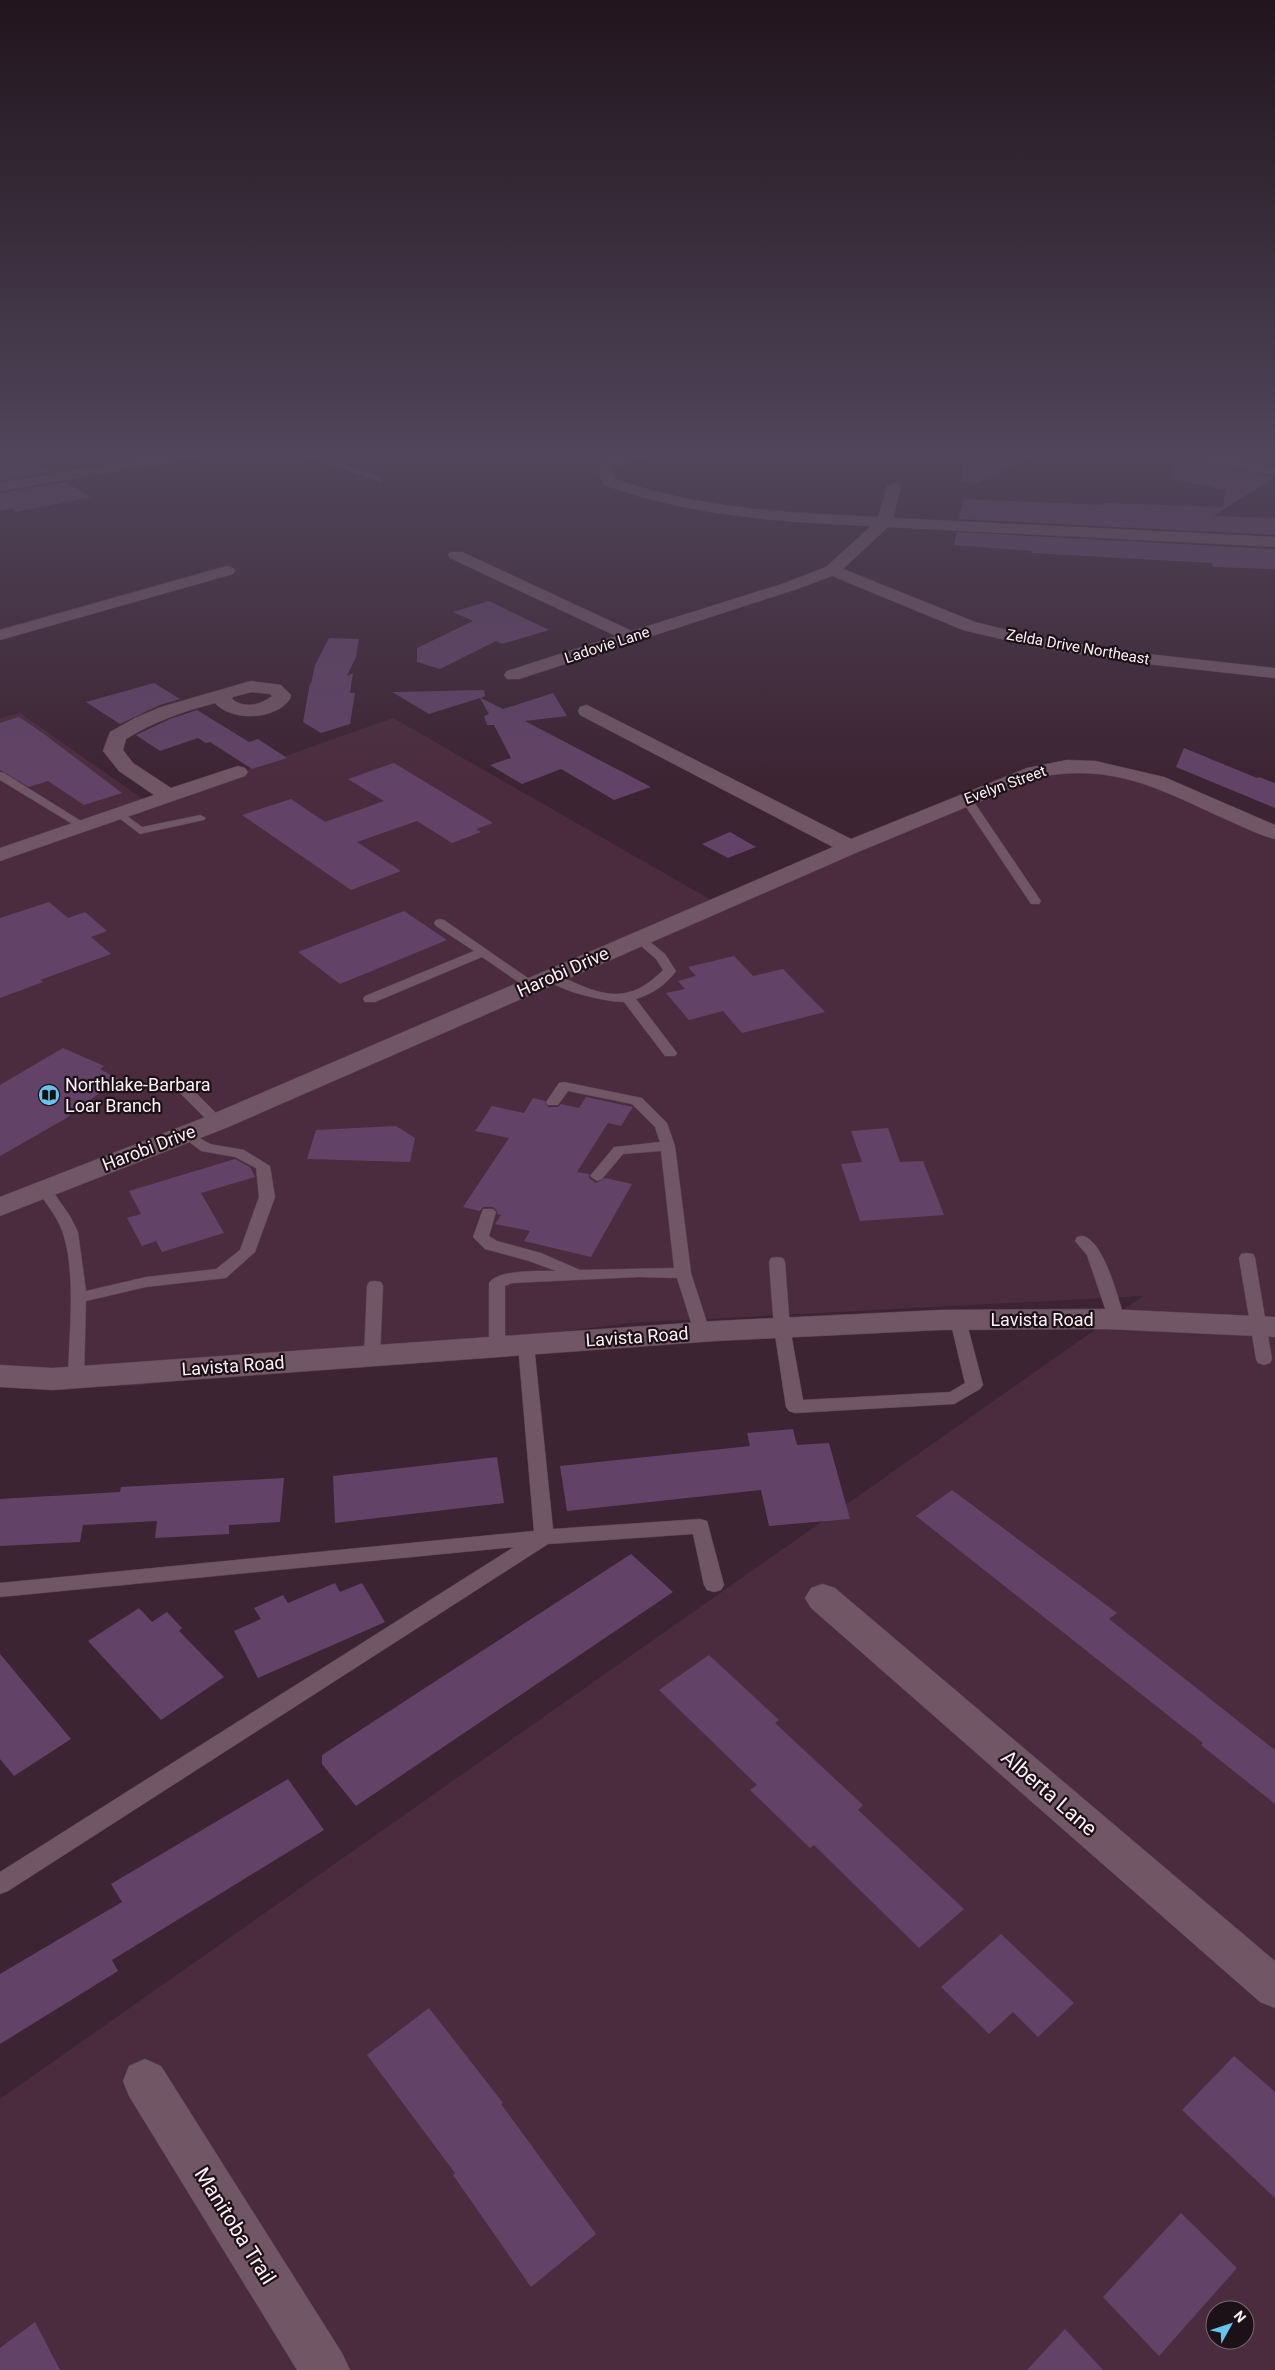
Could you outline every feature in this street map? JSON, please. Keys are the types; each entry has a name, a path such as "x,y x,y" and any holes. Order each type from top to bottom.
{"street":[{"path":"474,564 631,637"},
{"name":"Ladovie Lane","path":"513,675 791,586 832,570 839,564"},
{"name":"Zelda Drive Northeast","path":"832,570 969,626 1035,642 1129,657 1275,673"},
{"path":"0,635 227,572"},
{"path":"169,796 126,767 113,751 117,736 151,717 223,696"},
{"path":"587,711 850,846"},
{"name":"Evelyn Street","path":"850,846 966,798 1049,768 1067,766 1095,767 1157,781 1275,833"},
{"path":"0,855 238,772"},
{"name":"Harobi Drive","path":"0,1207 217,1122 850,846"},
{"name":"Lavista Road","path":"0,1376 53,1379 702,1332 958,1320 1117,1320 1265,1327"},
{"name":"Alberta Lane","path":"823,1598 1275,1988"},
{"name":"Manitoba Trail","path":"145,2082 325,2370"}],"lane":[{"path":"0,775 82,826"},
{"path":"966,798 1035,901"},
{"path":"119,813 140,831 200,818"},
{"path":"440,923 483,952 541,981 605,998 628,998 644,994 660,983 670,971 660,957 639,938"},
{"path":"370,999 483,952"},
{"path":"628,998 670,1053"},
{"path":"554,1102 564,1086 637,1101 662,1126 668,1146 683,1273 702,1332"},
{"path":"184,1089 217,1122"},
{"path":"77,1298 146,1282 220,1274 247,1252 267,1197 263,1166 239,1153 206,1148 186,1134"},
{"path":"597,1176 619,1150 668,1146"},
{"path":"44,1189 69,1230 75,1268 77,1298 76,1377"},
{"path":"488,1212 480,1237 491,1245 539,1251 581,1274"},
{"path":"1083,1241 1094,1253 1117,1320"},
{"path":"1247,1258 1253,1292 1265,1327 1264,1359"},
{"path":"777,1262 782,1328 795,1407 954,1398 974,1385 958,1320"},
{"path":"544,1537 511,1346 497,1283 510,1278 581,1274 683,1273"},
{"path":"372,1356 375,1286"},
{"path":"0,1590 544,1537 700,1526 714,1585"},
{"path":"0,1884 544,1537"}],"shaded area":[{"path":"20,713 150,804 393,718 713,901 1055,770 1134,772 1275,833 1275,2370 0,2370 0,2099 1143,1296 630,1323 134,1386 0,1378 0,718"}],"building":[{"path":"1212,564 1275,564 1275,569 1213,567"},
{"path":"489,601 549,630 502,644 496,641 440,669 417,662 417,648 473,621 453,612"},
{"path":"329,638 359,639 356,657 347,676 353,673 350,693 355,693 350,724 321,733 303,722 315,665"},
{"path":"154,683 180,699 160,705 120,724 86,702"},
{"path":"484,690 485,696 481,698 503,709 553,693 567,716 525,721 651,787 614,800 561,769 522,784 490,765 511,758 494,725 487,725 484,716 489,714 480,698 429,714 392,692"},
{"path":"197,710 249,742 258,739 287,758 252,769 210,742 206,743 198,738 160,751 136,735 170,719"},
{"path":"19,717 122,793 84,805 48,781 29,787 0,770 0,723"},
{"path":"1184,748 1257,778 1275,783 1275,808 1176,767"},
{"path":"394,763 493,823 476,829 481,832 452,843 417,821 357,842 401,871 351,890 242,815 291,799 325,822 384,801 348,779"},
{"path":"730,832 756,847 728,858 702,844"},
{"path":"49,902 68,918 85,912 107,931 91,937 111,954 40,980 43,982 0,998 0,918"},
{"path":"404,911 447,940 340,984 298,952"},
{"path":"734,956 753,976 783,969 825,1012 742,1033 723,1011 689,1020 666,993 685,989 678,981 696,976 688,967"},
{"name":"Northlake-Barbara Loar Branch","path":"63,1048 104,1066 100,1069 118,1079 65,1119 0,1156 0,1085"},
{"path":"586,1097 633,1107 621,1126 608,1123 577,1172 589,1174 589,1178 596,1183 605,1178 632,1184 591,1257 524,1241 530,1231 495,1224 501,1215 497,1214 493,1207 483,1207 480,1211 463,1207 509,1138 475,1131 492,1106 524,1113 533,1098 545,1101 548,1107 558,1107 561,1104 579,1108"},
{"path":"396,1126 415,1138 410,1162 307,1159 316,1130"},
{"path":"888,1128 900,1162 923,1161 944,1215 860,1221 841,1164 862,1162 851,1131"},
{"path":"235,1159 250,1167 255,1177 201,1193 224,1233 162,1252 156,1241 142,1246 127,1218 141,1214 129,1191"},
{"path":"793,1429 797,1445 829,1443 850,1519 769,1526 761,1490 567,1511 560,1466 750,1446 747,1433"},
{"path":"497,1457 504,1503 335,1523 333,1476"},
{"path":"284,1478 280,1522 229,1525 229,1534 155,1538 157,1521 83,1525 80,1542 0,1546 0,1499 120,1492 121,1487"},
{"path":"952,1490 1117,1613 1109,1619 1275,1750 1275,1804 1201,1745 1203,1743 916,1516"},
{"path":"631,1554 673,1592 356,1806 322,1764 322,1755"},
{"path":"335,1583 340,1592 362,1583 385,1622 258,1678 234,1631 261,1619 254,1608 283,1595 288,1603"},
{"path":"139,1608 152,1622 167,1612 182,1628 179,1631 224,1677 161,1720 88,1641"},
{"path":"0,1654 71,1739 14,1776 0,1759"},
{"path":"709,1655 779,1720 775,1723 863,1805 858,1810 964,1909 919,1948 814,1845 810,1848 750,1790 757,1785 659,1690"},
{"path":"288,1779 324,1830 112,1960 118,1971 0,2044 0,1974 122,1902 111,1884"},
{"path":"1001,1934 1074,2003 1038,2037 1013,2012 989,2034 941,1987"},
{"path":"429,2008 503,2103 501,2104 596,2234 531,2287 453,2175 455,2173 367,2055"},
{"path":"1234,2056 1275,2092 1275,2198 1182,2110"},
{"path":"1181,2213 1237,2268 1209,2300 1205,2300 1205,2304 1159,2356 1103,2297"},
{"path":"35,2322 60,2370 0,2370 0,2348"},
{"path":"1065,2329 1103,2370 1027,2370"}],"place":[{"name":"Northlake-Barbara Loar Branch","path":"49,1095"}]}
